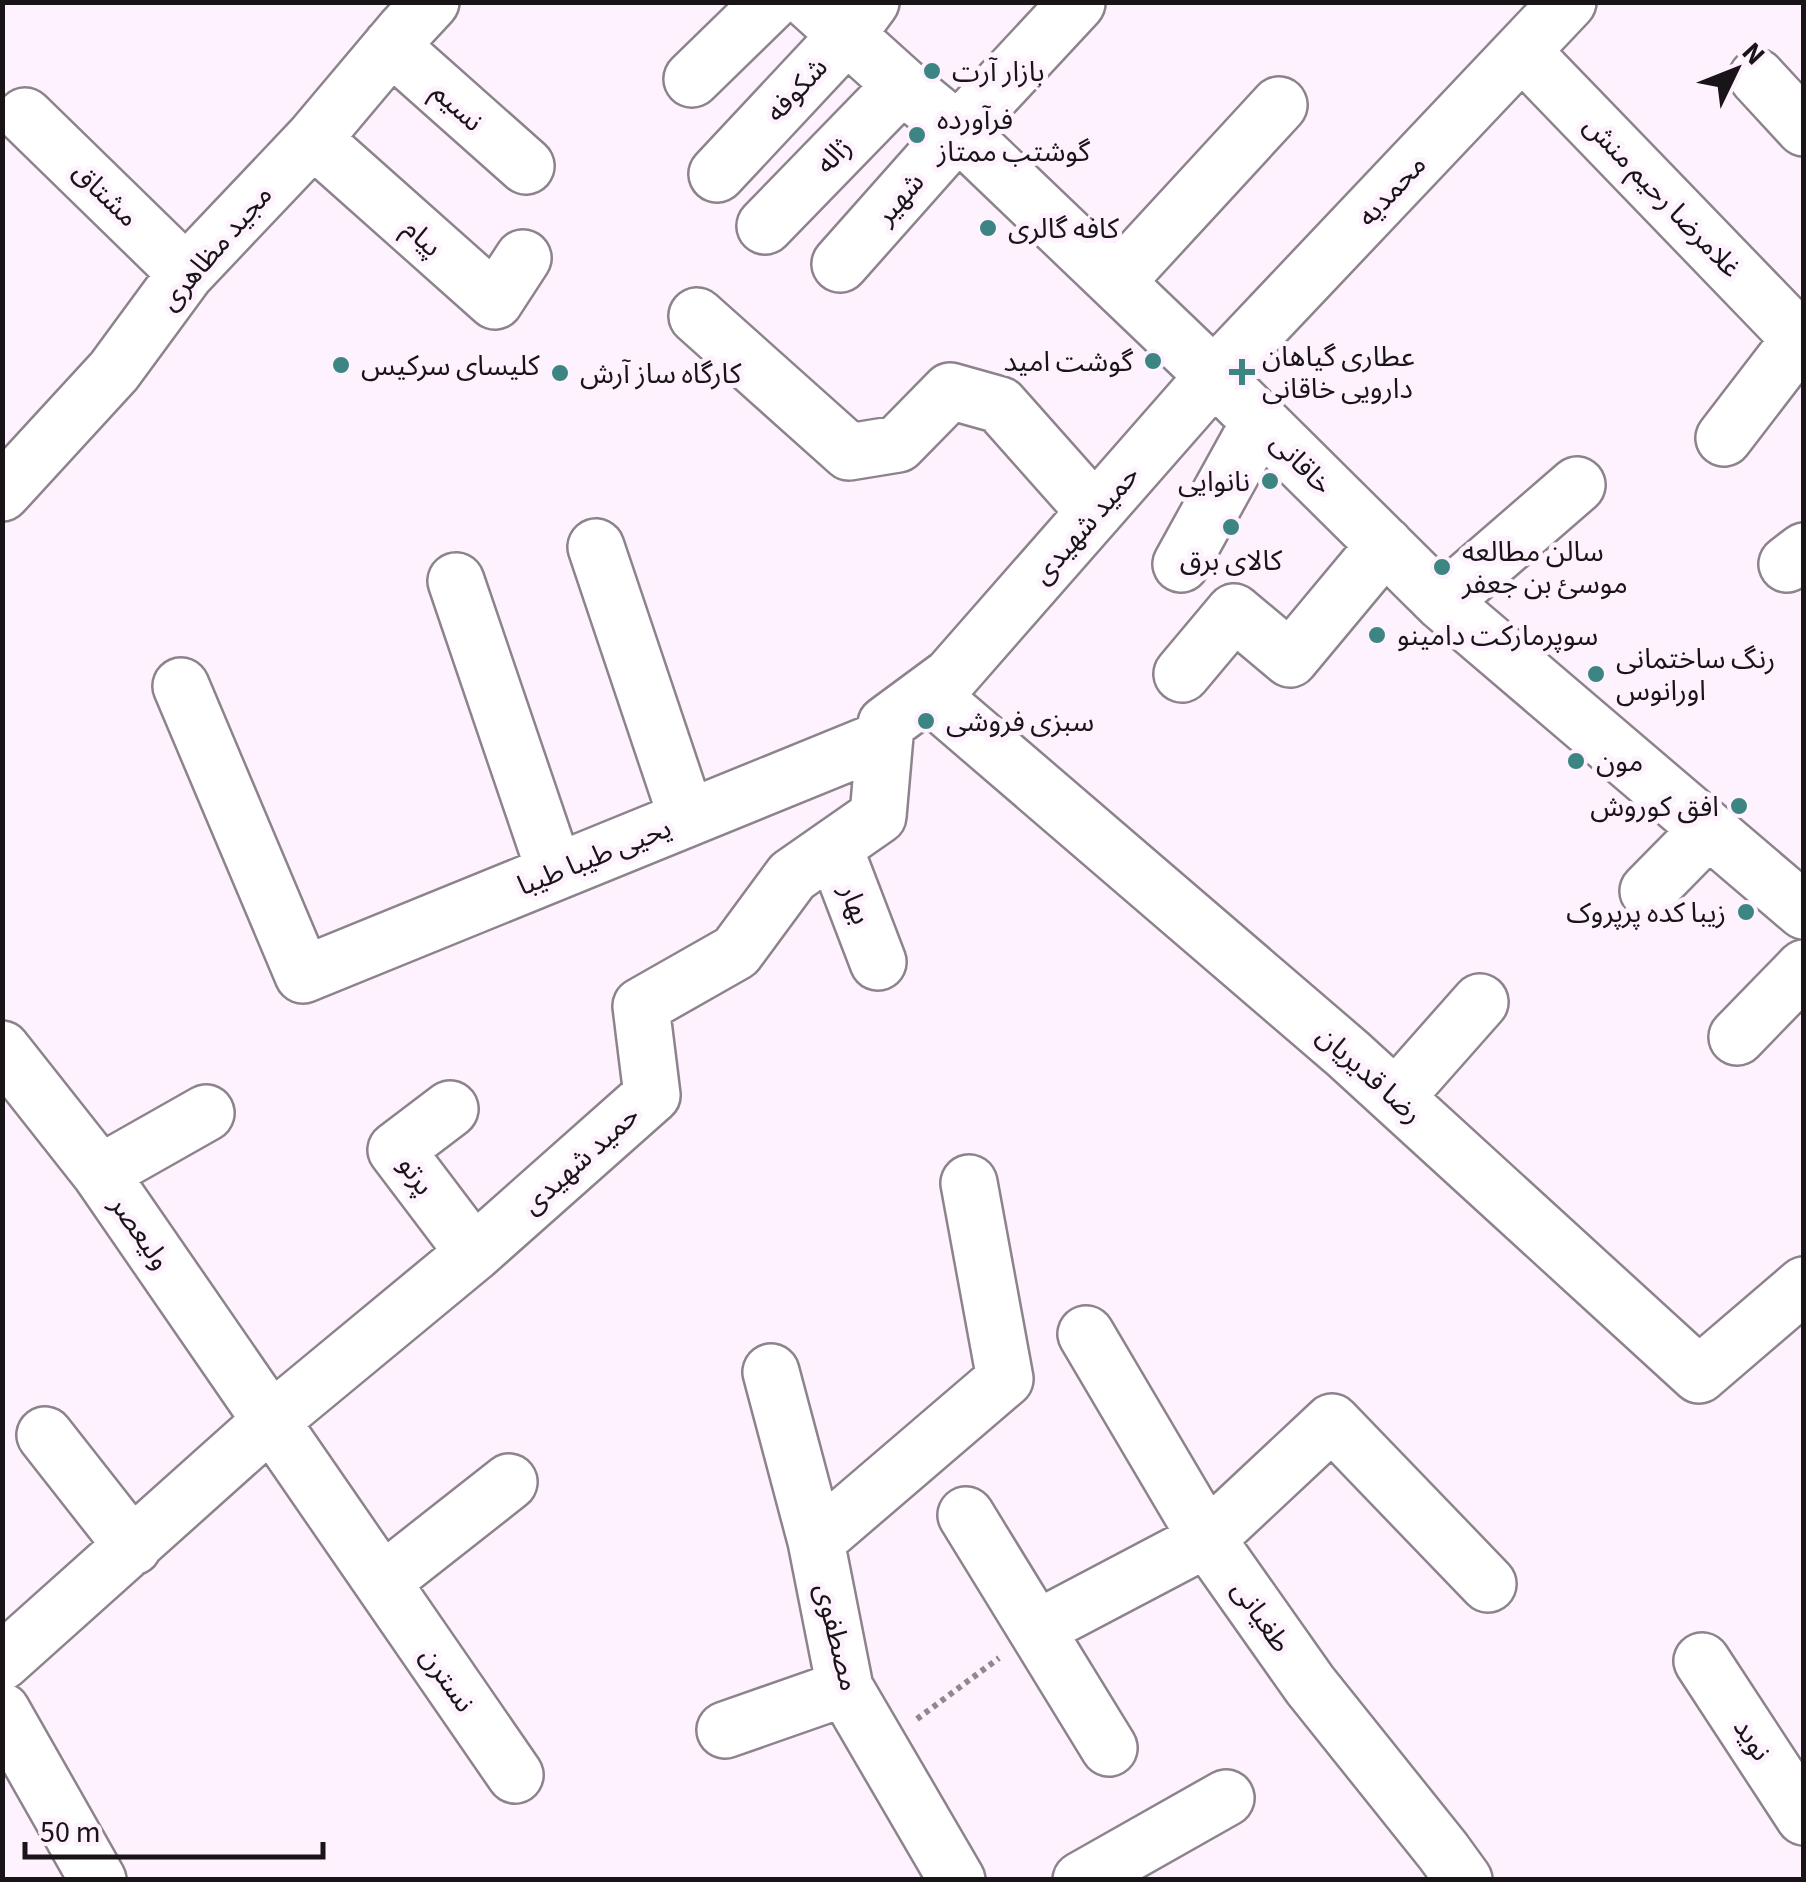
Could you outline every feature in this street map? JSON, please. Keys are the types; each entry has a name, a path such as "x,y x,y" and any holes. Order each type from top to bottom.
{"street":[{"path":"692,79 771,2"},
{"name":"محمدیه","path":"1214,376 1568,2"},
{"name":"شهیر","path":"840,264 1077,3"},
{"name":"خاقانی","path":"842,13 902,85 958,131 1116,282 1442,602 1804,911"},
{"name":"شکوفه","path":"717,174 842,13"},
{"name":"مجید مظاهری","path":"2,493 114,371 186,272 313,139 400,21"},
{"name":"نسیم","path":"400,21 526,166"},
{"name":"غلامرضا رحیم منش","path":"1522,51 1802,338"},
{"path":"1757,76 1804,128"},
{"name":"ژاله","path":"765,226 902,85"},
{"path":"1116,282 1279,105"},
{"name":"مشتاق","path":"25,116 186,272"},
{"name":"پیام","path":"313,139 495,301 522,258"},
{"path":"697,316 849,452 898,444 950,391 1000,405 1095,512"},
{"path":"1724,438 1802,338"},
{"name":"حمید شهیدی","path":"2,1662 271,1421 474,1253 652,1095 641,1006 736,952 792,876 878,816 886,724 951,676 1214,376"},
{"path":"1181,564 1260,421"},
{"path":"1442,602 1577,485"},
{"path":"1182,674 1234,612 1290,659 1385,545"},
{"path":"596,547 687,818"},
{"path":"456,581 555,872"},
{"name":"یحیی طیبا طیبا","path":"181,686 303,976 885,738"},
{"name":"رضا قدیریان","path":"928,693 1396,1098 1699,1374 1804,1285"},
{"path":"1648,892 1708,830"},
{"name":"بهار","path":"834,847 878,962"},
{"path":"1737,1037 1804,968"},
{"path":"1396,1098 1480,1002"},
{"name":"ولیعصر","path":"2,1048 100,1173 271,1421"},
{"name":"پرتو","path":"450,1109 396,1150 474,1253"},
{"path":"100,1173 206,1113"},
{"path":"816,1541 1005,1380 969,1183"},
{"name":"طغیانی","path":"1086,1334 1207,1538 1310,1685 1464,1880"},
{"name":"مصطفوی","path":"771,1372 816,1541 845,1688 957,1880"},
{"name":"نسترن","path":"271,1421 515,1775"},
{"path":"1036,1630 1207,1538 1332,1422 1488,1584"},
{"path":"45,1435 132,1547"},
{"path":"382,1582 510,1482"},
{"path":"966,1515 1109,1748"},
{"name":"نوید","path":"1702,1661 1804,1817"},
{"path":"725,1730 845,1688"},
{"path":"7,1726 98,1880"},
{"path":"1084,1879 1226,1798"}],"path":[{"path":"880,1746 1036,1630"}],"place":[{"name":"بازار آرت","path":"932,71"},
{"name":"فرآورده گوشتب ممتاز","path":"917,135"},
{"name":"کافه گالری","path":"988,228"},
{"name":"گوشت امید","path":"1153,361"},
{"name":"کلیسای سرکیس","path":"341,365"},
{"name":"عطاری گیاهان دارویی خاقانی","path":"1242,372"},
{"name":"کارگاه ساز آرش","path":"560,373"},
{"name":"نانوایی","path":"1270,481"},
{"name":"کالای برق","path":"1231,527"},
{"name":"سالن مطالعه موسئ بن جعفر","path":"1442,567"},
{"name":"سوپرمارکت دامینو","path":"1377,635"},
{"name":"رنگ ساختمانی اورانوس","path":"1596,674"},
{"name":"سبزی فروشی","path":"926,721"},
{"name":"مون","path":"1576,761"},
{"name":"افق کوروش","path":"1739,806"},
{"name":"زیبا کده پرپروک","path":"1746,912"}]}
